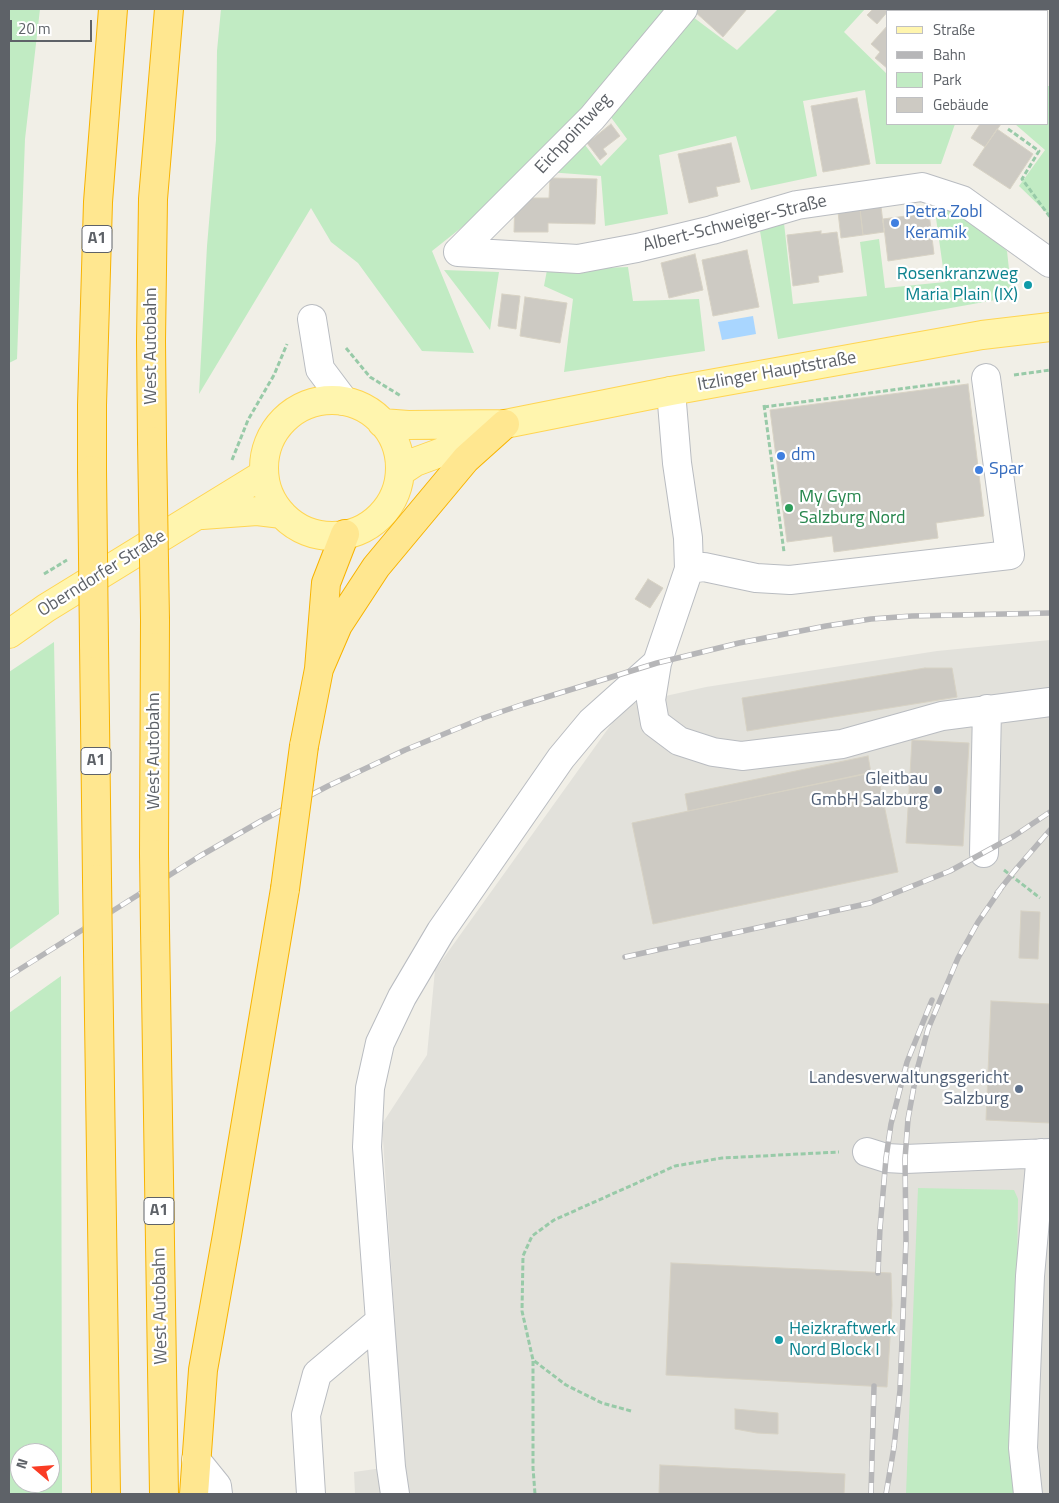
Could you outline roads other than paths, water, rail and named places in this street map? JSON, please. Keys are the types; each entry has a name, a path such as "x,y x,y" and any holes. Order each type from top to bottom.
{"highway":[{"name":"A1","path":"106,1494 92,405 98,202 113,9"},
{"name":"West Autobahn","path":"164,1494 154,854 156,620 152,441 154,199 169,9"},
{"path":"319,669 338,625 376,567 466,459 506,424"},
{"path":"194,1494 202,1370 228,1235 285,889 304,746 319,669 326,582 345,534"}],"main road":[{"name":"Itzlinger Hauptstraße","path":"506,424 671,391 982,335 1050,328"},
{"path":"323,400 344,401 361,406 382,422 389,431 398,450 400,472 395,493 386,509 372,523 355,532 337,536 320,535 303,530 282,514 268,491 264,474 265,453 273,434 286,418 303,406 323,400"},
{"path":"382,422 408,425 506,424"},
{"path":"400,472 415,462 453,448 506,424"},
{"name":"Oberndorfer Straße","path":"9,634 46,608 264,474"},
{"name":"Oberndorfer Straße","path":"197,515 257,511 282,514"}],"street":[{"name":"Eichpointweg","path":"458,252 592,118 683,9"},
{"name":"Albert-Schweiger-Straße","path":"458,252 578,259 637,248 712,230 797,204 922,187 962,200 1050,263"},
{"path":"312,319 320,369 344,401"},
{"path":"688,569 704,567 756,578 788,580 1010,555 986,378"},
{"path":"671,391 677,462 688,538 688,569 657,663 650,700 655,723 679,741 713,752 742,756 842,744 942,716 1050,702"},
{"path":"395,1494 391,1467 367,1147 370,1088 380,1043 402,997 441,931 561,758 591,722 657,663"},
{"path":"984,853 987,709"},
{"path":"867,1152 886,1158 905,1159 1046,1153 1030,1276 1023,1448 1028,1494"},
{"path":"311,1494 306,1415 318,1374 380,1321"},
{"path":"196,1460 217,1486 218,1494"}],"water":[{"path":"753,316 756,334 722,340 718,322"}],"railway":[{"path":"9,976 200,856 261,821 328,786 405,750 483,718 657,663 739,643 826,626 871,619 912,616 1050,613"},
{"path":"625,957 870,903 950,871 1014,836 1050,812"},
{"path":"997,893 1050,830"},
{"path":"886,1494 894,1447 900,1390 906,1240 905,1159 908,1119 917,1070 928,1029 958,958 978,922 1002,887"},
{"path":"878,1273 886,1158 891,1124 907,1062 932,1000"},
{"path":"871,1494 874,1386"}],"place":[{"name":"Petra Zobl Keramik","path":"895,223"},
{"name":"Rosenkranzweg Maria Plain (IX)","path":"1028,285"},
{"name":"dm","path":"781,456"},
{"name":"Spar","path":"979,470"},
{"name":"My Gym Salzburg Nord","path":"789,508"},
{"name":"Gleitbau GmbH Salzburg","path":"938,790"},
{"name":"Landesverwaltungsgericht Salzburg","path":"1019,1089"},
{"name":"Heizkraftwerk Nord Block I","path":"779,1340"}]}
